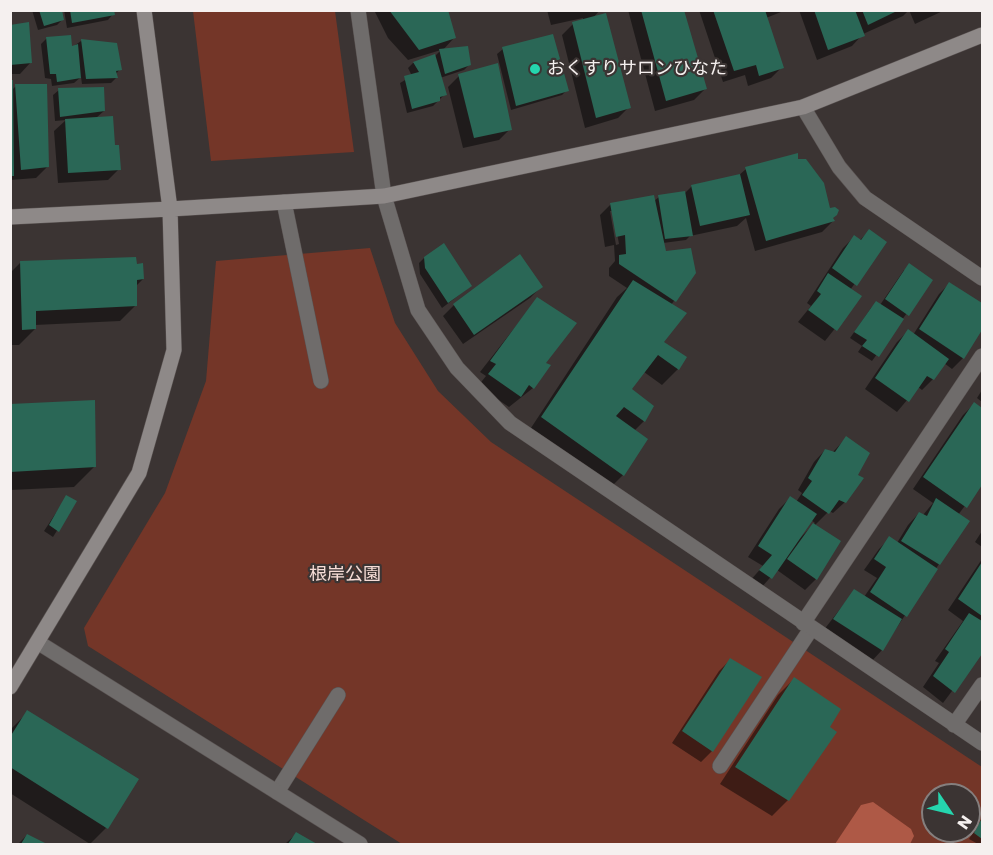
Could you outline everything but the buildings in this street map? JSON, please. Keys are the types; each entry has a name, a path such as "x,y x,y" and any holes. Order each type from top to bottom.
{"street":[{"path":"10,687 39,643 138,473 174,350 170,209 144,10"},
{"path":"358,10 384,196 418,310 457,368 510,423 982,743"},
{"path":"10,217 384,196 803,107 982,35"},
{"path":"803,107 839,166 865,198 982,278"},
{"path":"284,201 321,381"},
{"path":"720,765 982,356"},
{"path":"39,643 360,844"},
{"path":"954,725 982,685"},
{"path":"277,792 338,694"}],"green space":[{"path":"193,11 335,11 354,152 211,161"},
{"name":"根岸公園","path":"370,248 395,323 438,391 491,442 982,767 982,844 402,844 88,646 84,628 165,493 206,381 216,261"}],"shaded area":[{"path":"873,802 911,829 914,836 910,844 835,844 861,805"}],"place":[{"name":"おくすりサロンひなた","path":"535,69"}]}
